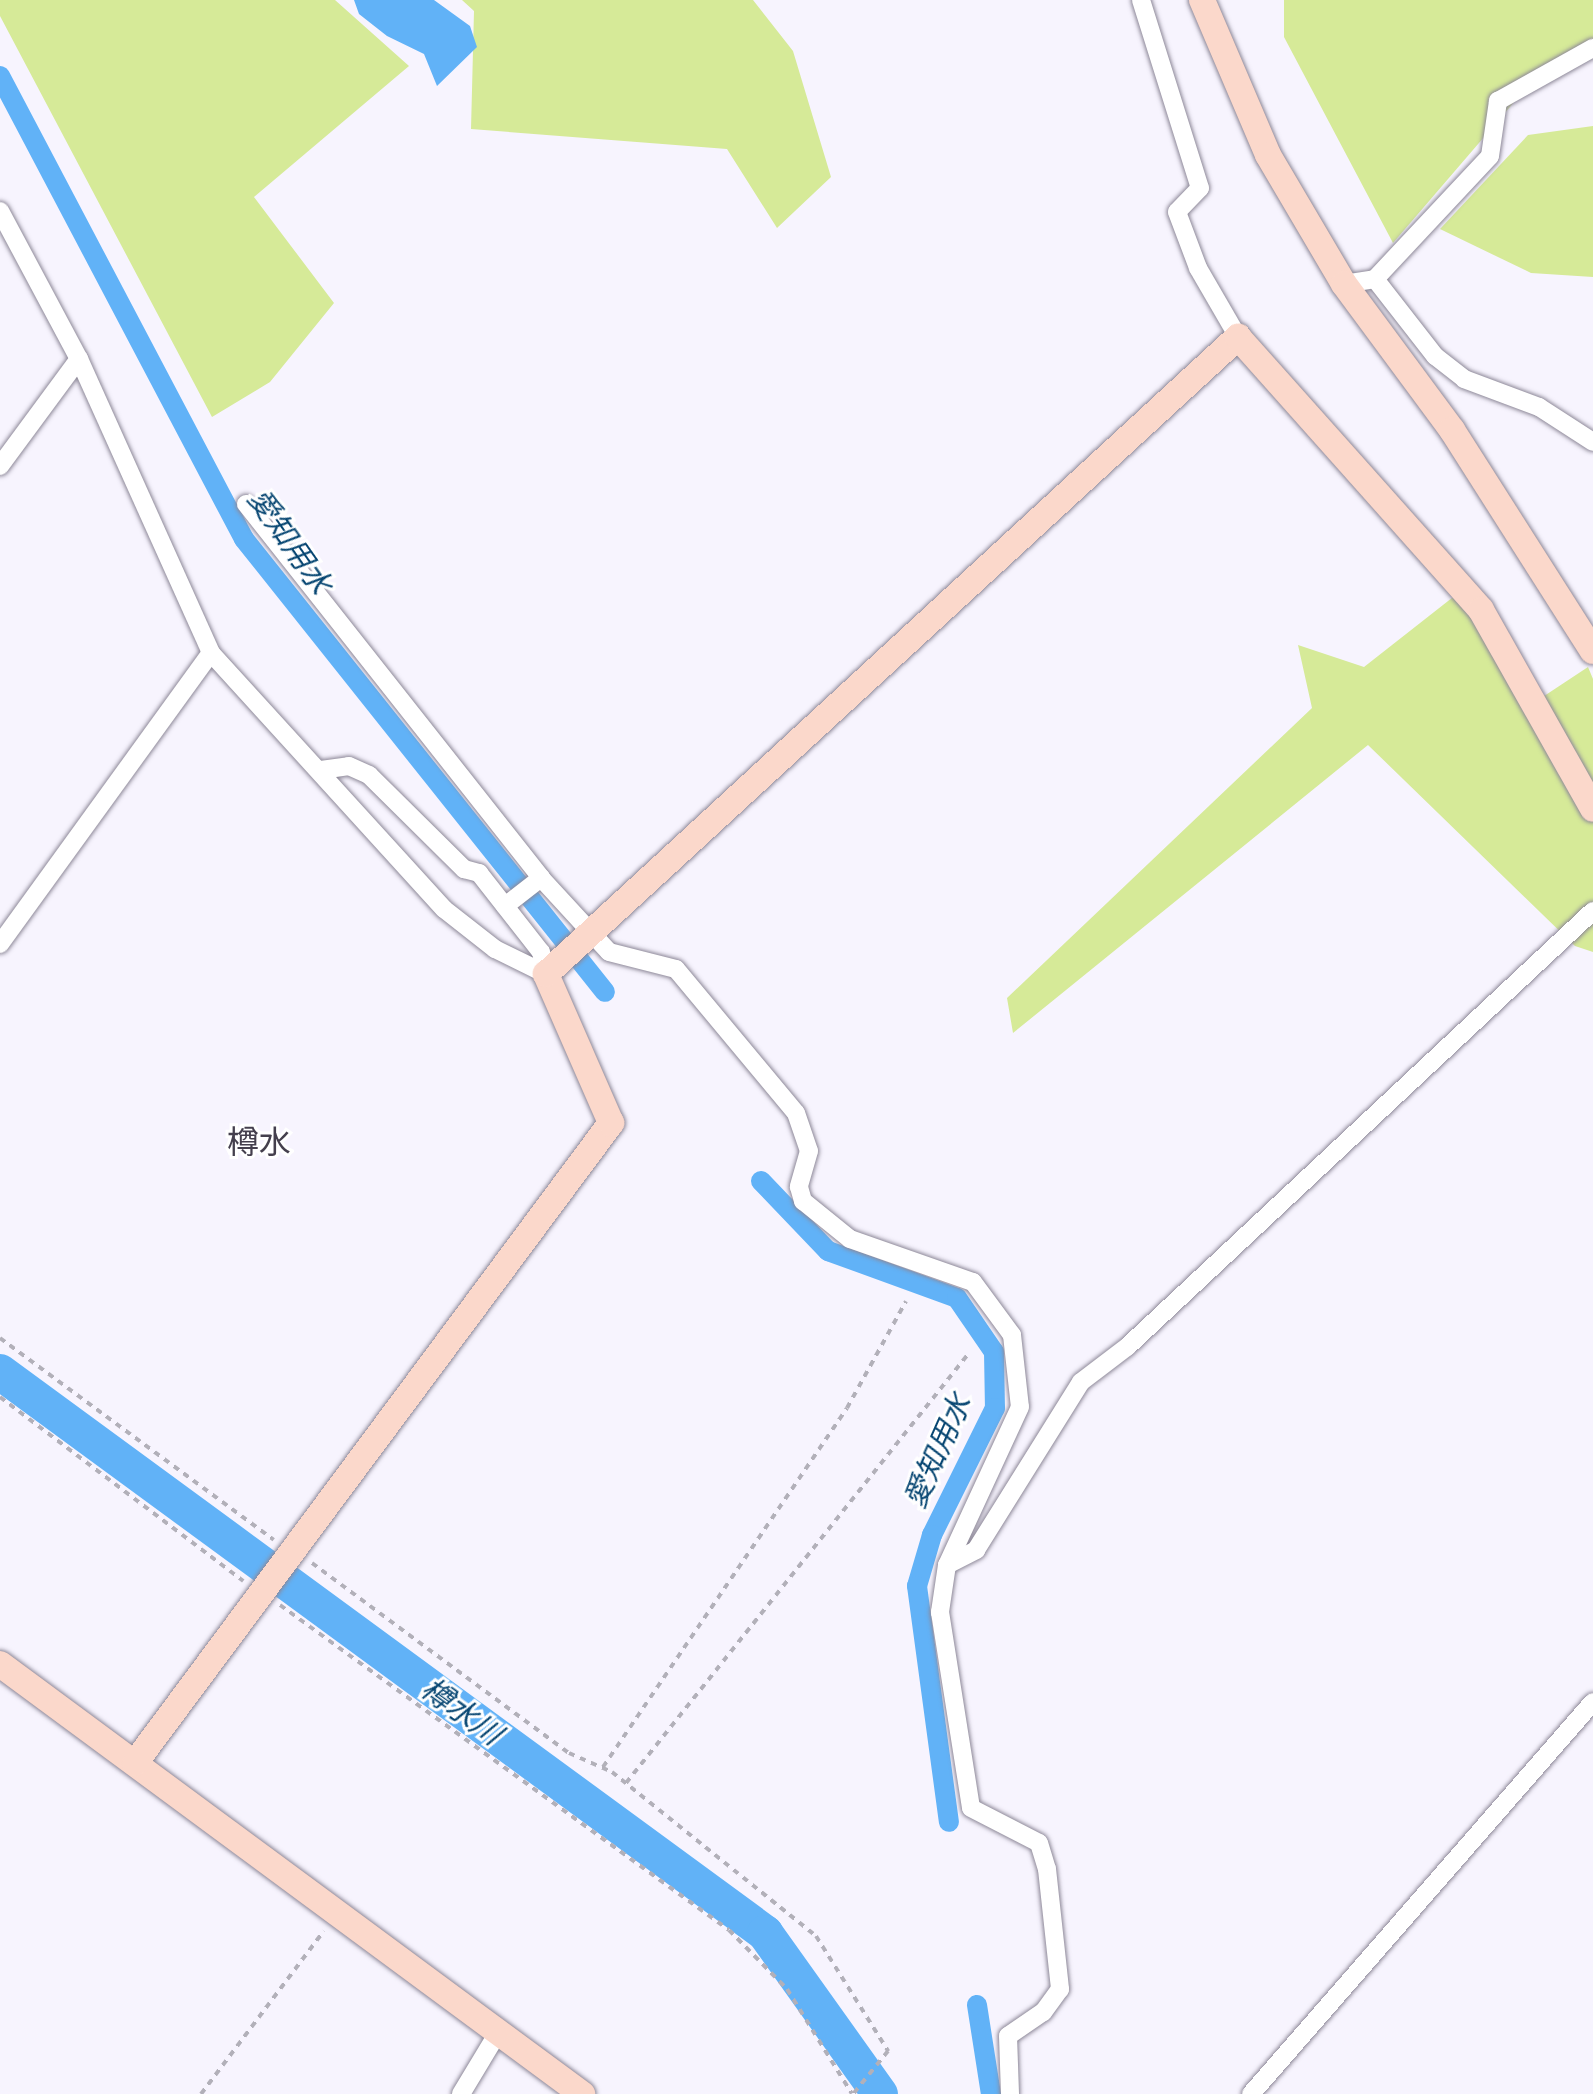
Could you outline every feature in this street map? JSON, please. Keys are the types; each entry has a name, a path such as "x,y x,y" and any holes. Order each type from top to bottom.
{"street":[{"path":"1141,0 1200,188 1177,212 1198,268 1238,337 1481,610 1593,809"},
{"path":"1202,0 1268,155 1344,284 1452,430 1593,651"},
{"path":"1344,284 1375,279 1490,156 1498,101 1593,48"},
{"path":"0,211 79,359 211,653 321,770 444,909 495,949 554,969"},
{"path":"1375,279 1435,356 1464,379 1539,407 1593,442"},
{"path":"554,969 1238,337"},
{"path":"0,466 79,359"},
{"path":"246,504 541,878 592,936 609,952 676,969 796,1113 809,1151 799,1187 811,1209 850,1239 952,1269 1004,1318 1019,1357 1020,1407 947,1565 940,1612 965,1792 984,1817 1039,1843 1060,1966 1057,1998 1008,2036 1010,2094"},
{"path":"0,944 211,653"},
{"path":"135,1763 298,1552 373,1439 611,1123 554,969 479,873 464,869 369,775 349,766 321,770"},
{"path":"505,906 541,878"},
{"path":"947,1565 976,1550 1081,1382 1127,1347 1593,911"},
{"path":"0,1664 582,2094"},
{"path":"1251,2094 1593,1702"},
{"path":"461,2094 499,2031"}],"path":[{"path":"603,1768 847,1408 906,1301"},
{"path":"0,1338 298,1552 569,1753 603,1768 626,1783 816,1936 888,2051 852,2094 787,1989 729,1930 0,1397"},
{"path":"626,1783 969,1353"},
{"path":"201,2094 338,1913"}],"green space":[{"path":"0,0 335,0 409,66 254,197 334,303 270,382 212,417 0,16"},
{"path":"462,0 753,0 793,51 831,177 777,228 727,149 471,129 474,11"},
{"path":"1284,0 1593,0 1593,41 1546,65 1393,243 1284,37"},
{"path":"1593,126 1593,277 1531,273 1440,229 1528,135"},
{"path":"1457,594 1532,704 1588,667 1593,679 1593,952 1575,946 1368,745 1013,1033 1007,998 1312,708 1298,645 1364,667"}],"water":[{"path":"354,0 434,0 470,26 477,47 437,86 424,54 387,36 359,14"}],"waterway":[{"name":"愛知用水","path":"0,76 244,539 605,992"},
{"name":"愛知用水","path":"761,1181 828,1251 957,1298 994,1352 995,1408 932,1535 917,1586 949,1822"},
{"name":"樽水川","path":"0,1372 765,1933 880,2094"},
{"name":"愛知用水","path":"977,2005 991,2094"}],"district":[{"name":"樽水","path":"259,1141"}]}
